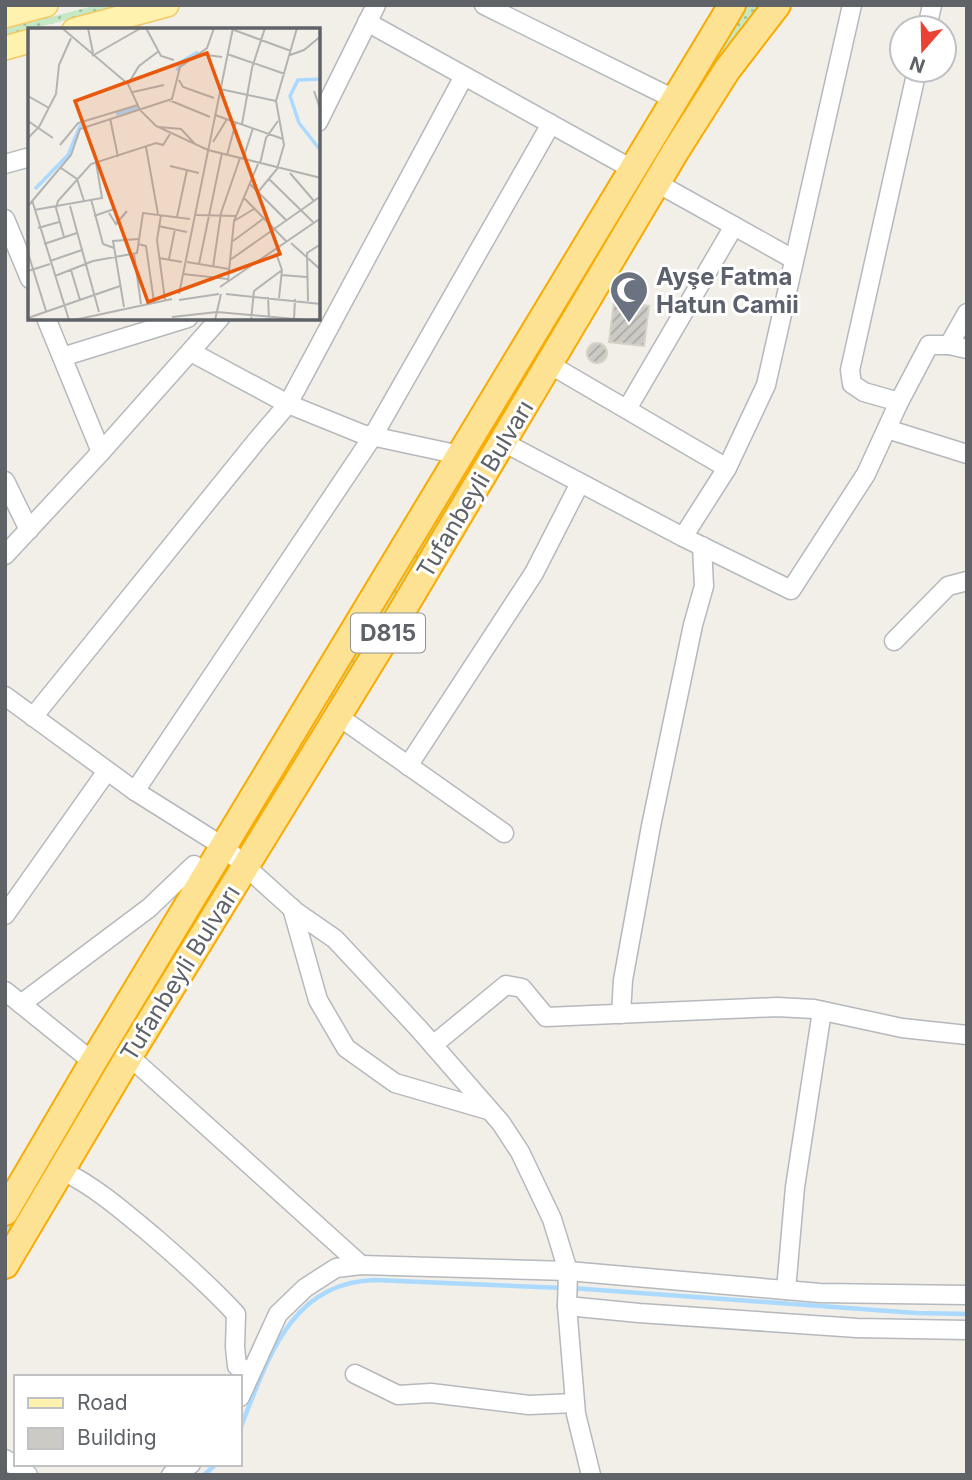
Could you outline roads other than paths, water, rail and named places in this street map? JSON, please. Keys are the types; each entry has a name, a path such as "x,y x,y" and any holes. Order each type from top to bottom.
{"highway":[{"name":"Tufanbeyli Bulvarı","path":"5,1212 732,5"},
{"name":"Tufanbeyli Bulvarı","path":"5,1265 657,183 727,70 777,5"}],"main road":[{"path":"16,11 46,5"},
{"path":"81,28 167,5"},
{"path":"5,48 28,42"}],"street":[{"path":"320,118 376,5"},
{"path":"484,5 674,99"},
{"path":"683,537 727,468 766,385 852,5"},
{"path":"367,22 632,169"},
{"path":"320,81 341,76"},
{"path":"33,717 288,404 464,76"},
{"path":"899,402 864,392 852,384 850,370 914,84"},
{"path":"135,791 373,436 551,124"},
{"path":"5,164 28,158"},
{"path":"657,183 793,259"},
{"path":"5,219 28,271"},
{"path":"627,409 734,226"},
{"path":"503,442 683,537 791,590 866,474 929,345 958,347 967,313"},
{"path":"47,320 102,452"},
{"path":"62,357 182,320"},
{"path":"5,555 102,452 218,321"},
{"path":"191,352 288,404 373,436 460,455"},
{"path":"550,364 727,468"},
{"path":"887,429 967,454"},
{"path":"5,481 29,530"},
{"path":"408,766 534,573 580,483"},
{"path":"621,1014 623,980 652,826 704,586 702,546"},
{"path":"894,641 948,586 967,581"},
{"path":"9,706 33,717 135,791 224,847 292,908 334,939 501,1123 526,1163 552,1219 568,1273 567,1306 584,1473"},
{"path":"338,716 503,833"},
{"path":"5,915 107,771"},
{"path":"21,1004 149,908 194,865 206,876"},
{"path":"292,908 318,1000 346,1048 395,1083 491,1111"},
{"path":"433,1045 506,985 522,988 546,1017 777,1007 822,1011 902,1028 967,1035"},
{"path":"5,991 93,1062"},
{"path":"786,1290 795,1186 822,1011"},
{"path":"129,1056 361,1265"},
{"path":"61,1170 85,1182 116,1204 204,1281 236,1314 237,1366 251,1372"},
{"path":"242,1392 278,1314 305,1288 336,1268 361,1265 568,1273 820,1293 967,1296"},
{"path":"567,1306 857,1328 967,1330"},
{"path":"355,1374 398,1395 431,1393 529,1405 575,1403"},
{"path":"171,1475 187,1466"}],"waterway":[{"path":"242,1424 260,1378 285,1330 302,1310 321,1295 346,1284 375,1280 563,1288"},
{"path":"571,1288 916,1313 967,1314"},
{"path":"204,1475 214,1466"}],"place":[{"name":"Ayşe Fatma Hatun Camii","path":"629,324"}]}
